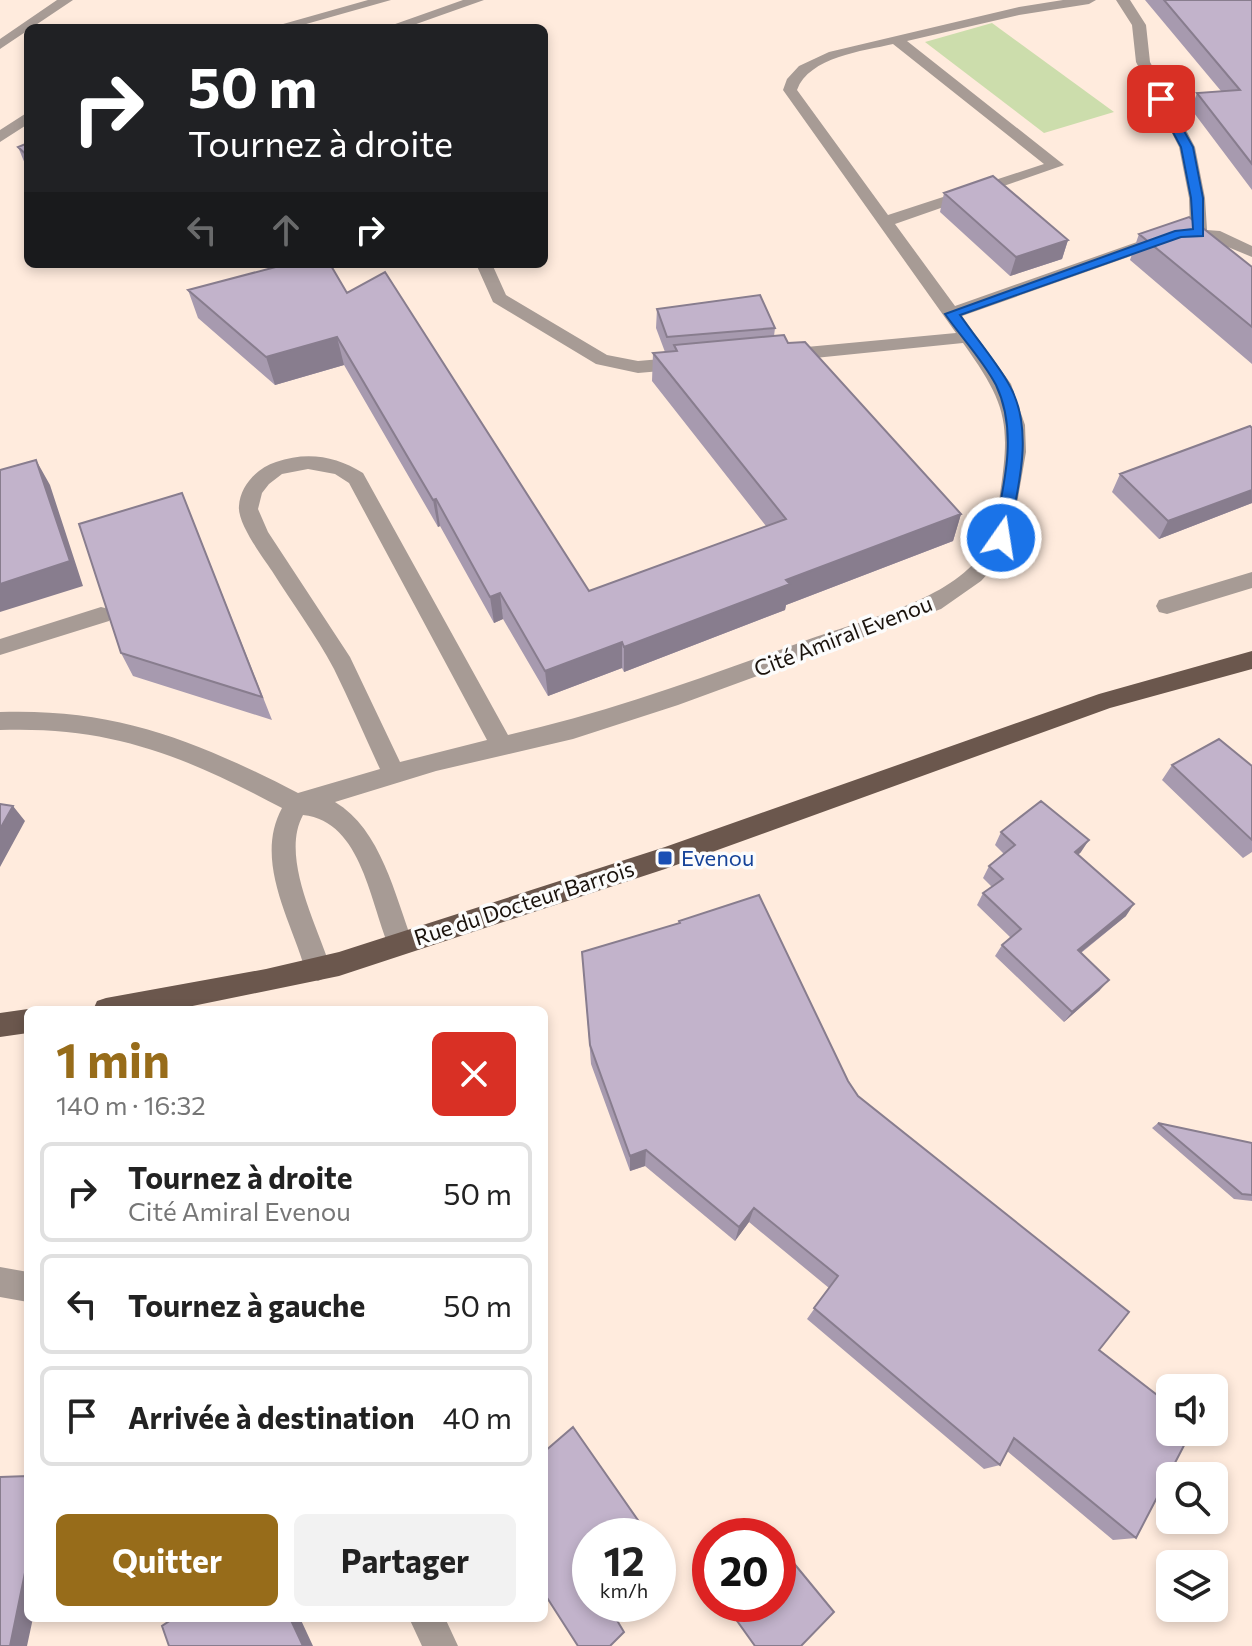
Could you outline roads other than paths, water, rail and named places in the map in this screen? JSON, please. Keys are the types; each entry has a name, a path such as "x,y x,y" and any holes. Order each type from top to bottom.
{"main road":[{"name":"Rue du Docteur Barrois","path":"127,1006 318,969 665,858 1107,700 1252,660"},
{"path":"0,1025 24,1022"}],"street":[{"path":"31,24 66,0"},
{"path":"291,24 384,0"},
{"path":"403,24 477,0"},
{"name":"Cité Amiral Evenou","path":"296,804 501,745 573,730 835,641 933,603 974,576 995,550 1007,517 1016,452 1016,425 1002,384 883,222 790,90 790,84 798,73 819,61 896,39 1019,11 1089,0"},
{"path":"1123,0 1139,25 1143,62 1187,147 1197,198 1199,233"},
{"path":"0,45 24,29"},
{"path":"883,222 1056,165 896,39"},
{"path":"0,139 24,120"},
{"path":"0,139 24,142"},
{"path":"951,314 1180,233 1199,233 1230,240 1252,252"},
{"path":"486,268 499,298 602,360 638,367 701,362"},
{"path":"767,357 969,337"},
{"path":"394,774 342,663 259,534 248,509 255,487 280,467 314,461 331,463 356,478 501,745"},
{"path":"1167,606 1252,580"},
{"path":"0,647 101,615"},
{"path":"0,721 34,718 117,727 208,760 296,804 328,809 345,820 360,842 400,943"},
{"path":"296,804 284,823 281,843 286,880 318,969"},
{"path":"0,1282 24,1286"},
{"path":"428,1622 441,1646"}],"place":[{"name":"Evenou","path":"665,858"}]}
